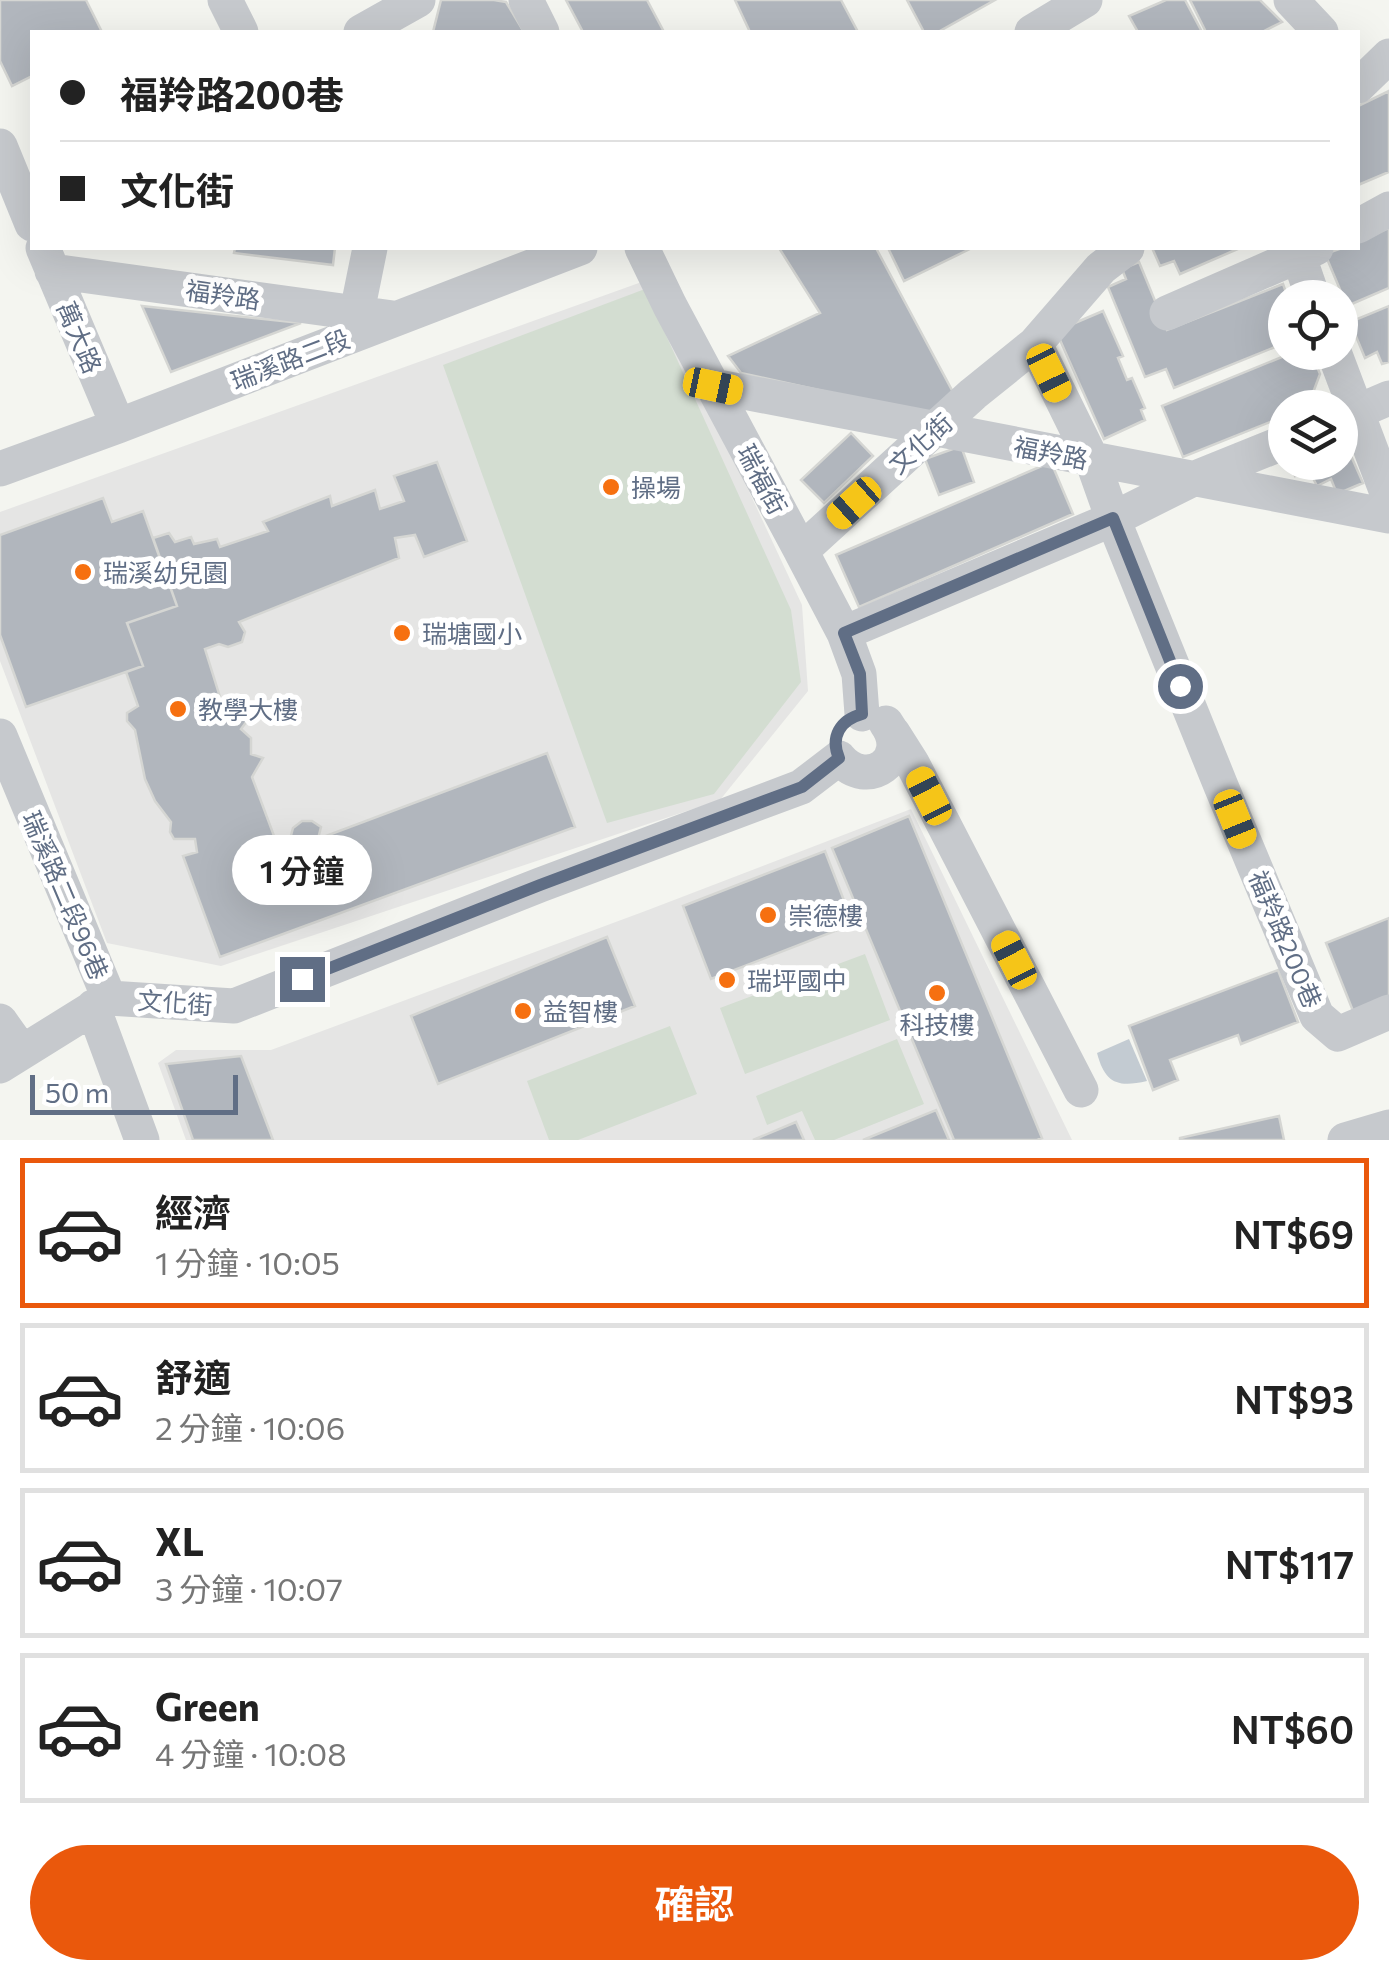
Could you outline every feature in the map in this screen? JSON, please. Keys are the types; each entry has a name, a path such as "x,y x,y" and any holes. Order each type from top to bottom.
{"street":[{"path":"225,0 239,30"},
{"path":"366,30 420,0"},
{"path":"415,30 420,0"},
{"path":"526,0 541,30"},
{"path":"1035,30 1085,0"},
{"path":"1292,0 1319,30"},
{"path":"1360,46 1389,39"},
{"path":"1360,84 1389,56"},
{"path":"0,148 30,219"},
{"path":"1360,225 1389,209"},
{"path":"356,312 370,250"},
{"name":"瑞溪路二段","path":"0,469 575,250"},
{"name":"瑞福街","path":"643,250 802,551"},
{"name":"文化街","path":"802,551 973,394 1035,344 1101,268 1124,250"},
{"path":"1167,313 1303,251 1310,280"},
{"name":"福羚路","path":"47,259 394,318"},
{"name":"萬大路","path":"47,259 118,426"},
{"name":"福羚路200巷","path":"1035,344 1092,460 1317,1016 1338,1034 1389,1012"},
{"name":"福羚路","path":"713,386 1389,516"},
{"path":"1358,412 1389,398"},
{"path":"1358,436 1389,498"},
{"path":"844,633 1268,449"},
{"path":"802,551 844,633 860,674 862,714"},
{"path":"892,733 894,752 882,767 864,773 846,766 839,758 838,730 844,722 862,714 880,718 892,733 912,764 1081,1090"},
{"name":"瑞溪路二段96巷","path":"0,736 101,1003 142,1140"},
{"name":"文化街","path":"101,1003 234,1006 802,787 839,758"},
{"path":"0,1021 11,1059 101,1003"},
{"path":"1345,1140 1389,1128"}],"shaded area":[{"name":"瑞塘國小","path":"650,279 802,605 808,691 720,800 221,966 107,943 0,661 0,512"},
{"name":"操場","path":"645,289 791,610 801,682 714,794 607,823 443,365"},
{"name":"瑞坪國中","path":"911,809 1072,1140 186,1140 158,1063 176,1050 271,1050"},
{"path":"865,954 890,1020 745,1074 720,1008"},
{"path":"670,1026 697,1094 578,1140 549,1140 527,1081"},
{"path":"897,1039 924,1104 834,1140 815,1140 802,1111 767,1125 756,1096"},
{"path":"1129,1039 1147,1081 1114,1081 1100,1063 1097,1053"}],"building":[{"path":"0,0 86,0 101,30 30,30 30,77 12,86 0,61"},
{"path":"441,0 494,0 506,2 523,30 434,30"},
{"path":"566,0 647,0 663,30 582,30"},
{"path":"735,0 841,0 857,30 749,30"},
{"path":"907,0 995,0 942,30 923,30"},
{"path":"1166,0 1185,0 1201,30 1137,30 1129,16"},
{"path":"1190,0 1260,0 1282,22 1266,30 1205,30"},
{"path":"1389,91 1389,172 1360,184 1360,105"},
{"path":"1389,228 1389,288 1358,301 1358,280 1336,280 1325,254 1360,250 1360,240"},
{"path":"235,250 335,250 333,265 234,253"},
{"path":"780,250 877,250 954,394 931,415 741,373 728,356 820,313"},
{"path":"889,250 968,250 904,281"},
{"path":"1153,250 1235,250 1180,274 1174,261 1160,266"},
{"path":"1139,262 1167,330 1268,290 1268,350 1174,388 1166,369 1145,377 1108,287 1126,279 1122,269"},
{"path":"142,306 301,323 171,372"},
{"path":"1389,306 1389,362 1382,364 1377,352 1365,358 1358,341 1358,319"},
{"path":"1103,311 1123,356 1118,358 1127,380 1132,378 1145,408 1141,410 1145,420 1104,439 1056,331"},
{"path":"1268,363 1268,370 1318,370 1320,374 1314,390 1268,390 1268,423 1183,457 1162,406"},
{"path":"851,433 873,456 824,503 801,480"},
{"path":"961,446 974,482 939,495 925,459"},
{"name":"教學大樓","path":"437,462 467,541 424,557 415,535 395,538 399,558 239,622 245,632 242,642 205,649 225,713 247,721 241,729 251,738 251,754 263,758 252,777 277,844 290,839 293,828 302,821 312,821 321,827 318,839 547,753 575,827 220,957 183,856 197,852 195,839 174,839 171,822 145,779 135,730 127,721 127,713 138,706 126,672 143,666 127,623 177,606 153,538 169,533 175,542 191,537 194,544 217,539 220,547 268,531 263,522 330,496 332,506 375,490 380,509 404,501 394,476"},
{"path":"1051,462 1073,514 859,607 836,555"},
{"path":"1358,472 1363,483 1337,494 1331,480 1358,480"},
{"name":"瑞溪幼兒園","path":"103,498 112,522 143,511 177,606 127,623 143,666 26,707 0,635 0,535"},
{"name":"科技樓","path":"909,816 1042,1138 954,1140 832,848"},
{"name":"崇德樓","path":"825,851 853,924 711,979 683,906"},
{"path":"1389,918 1389,997 1353,1011 1326,943"},
{"name":"益智樓","path":"607,937 635,1006 438,1084 411,1016"},
{"path":"1278,970 1298,1022 1241,1044 1238,1035 1170,1060 1178,1080 1153,1090 1129,1026"},
{"path":"241,1056 273,1140 193,1140 166,1064"},
{"path":"936,1110 949,1140 863,1140"},
{"path":"1279,1116 1284,1140 1180,1140 1180,1138"},
{"path":"796,1122 804,1140 753,1140"}],"place":[{"name":"操場","path":"611,487"},
{"name":"瑞溪幼兒園","path":"83,572"},
{"name":"瑞塘國小","path":"402,633"},
{"name":"教學大樓","path":"178,709"},
{"name":"崇德樓","path":"768,915"},
{"name":"瑞坪國中","path":"727,980"},
{"name":"科技樓","path":"937,993"},
{"name":"益智樓","path":"523,1011"}],"route":[{"path":"302,979 802,787 839,758 838,730 852,716 862,714 860,674 844,633 1113,518 1180,686"}]}
